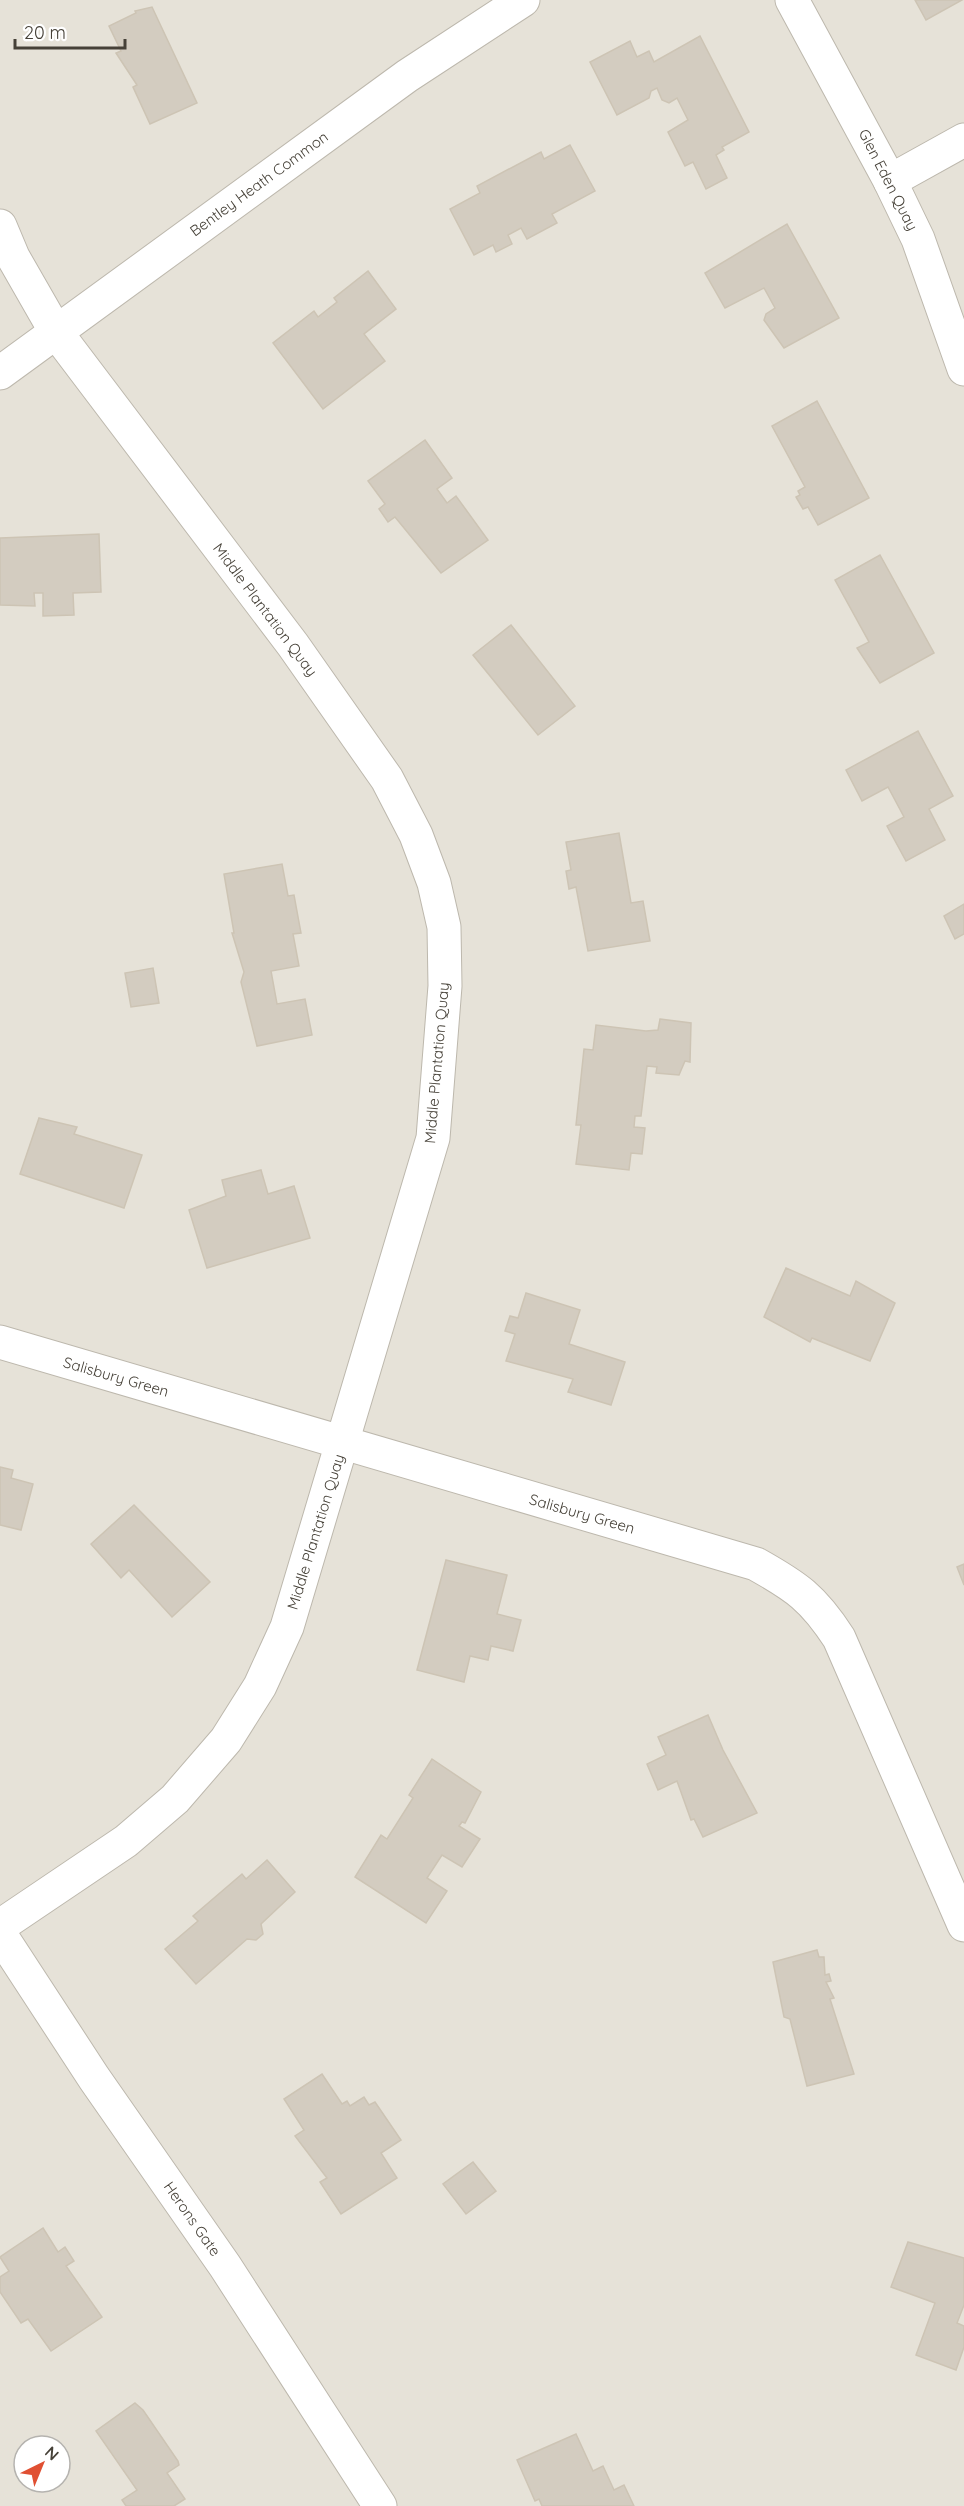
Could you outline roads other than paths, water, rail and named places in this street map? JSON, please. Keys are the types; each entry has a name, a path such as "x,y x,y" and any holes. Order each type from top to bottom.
{"street":[{"name":"Bentley Heath Common","path":"0,373 407,76 523,0"},
{"name":"Glen Eden Quay","path":"792,0 890,181 918,239 964,369"},
{"path":"890,181 964,140"},
{"name":"Middle Plantation Quay","path":"0,226 14,257 56,332 293,645 387,779 416,835 434,883 444,927 445,986 433,1138 287,1627 260,1686 226,1740 175,1799 126,1841 0,1926"},
{"name":"Salisbury Green","path":"0,1342 756,1564 795,1586 822,1613 839,1638 964,1925"},
{"name":"Herons Gate","path":"0,1934 94,2078 225,2266 380,2506"}]}
